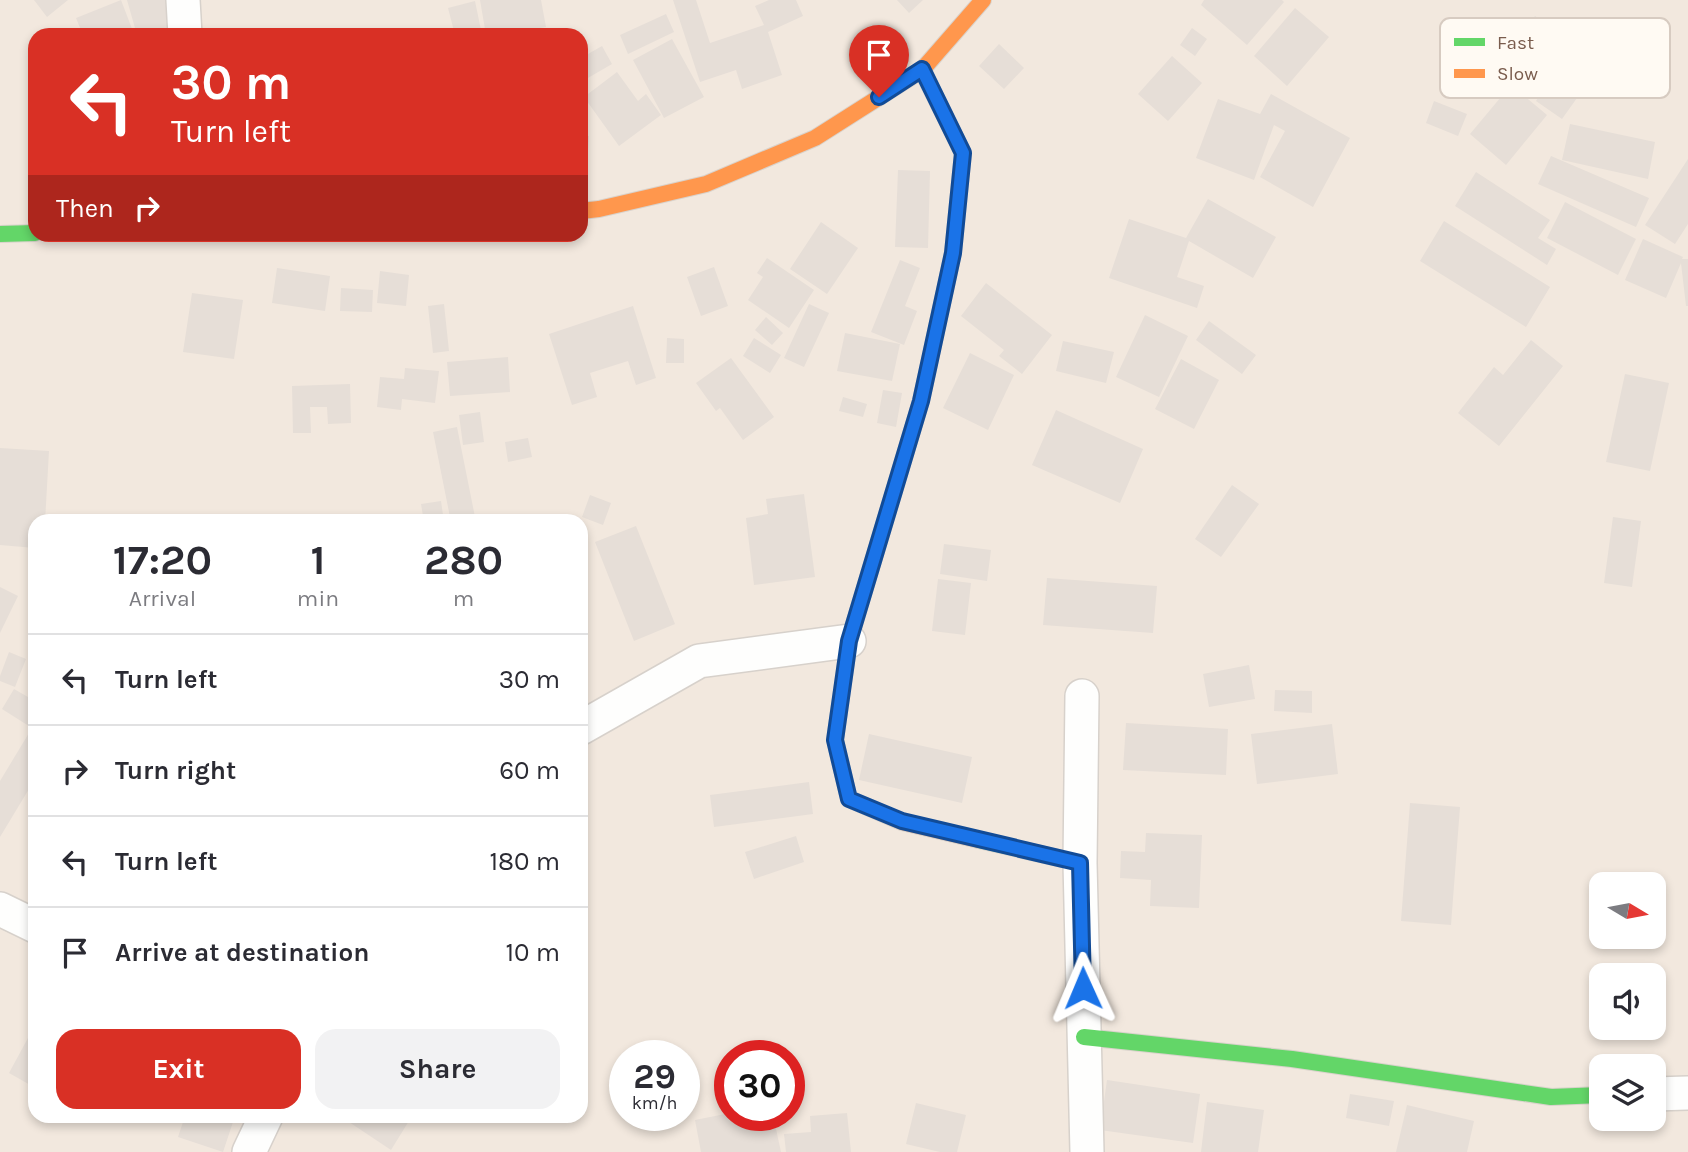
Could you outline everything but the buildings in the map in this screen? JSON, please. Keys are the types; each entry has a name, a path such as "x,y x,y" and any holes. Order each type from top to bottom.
{"street":[{"path":"183,0 185,28"},
{"path":"588,210 706,184 815,138 922,69 983,0"},
{"path":"922,69 963,153 953,253 921,401 849,641 835,740 849,799 902,821 1080,863"},
{"path":"0,234 28,233"},
{"path":"588,724 699,661 849,641"},
{"path":"1082,696 1080,863 1087,1152"},
{"path":"0,909 28,923"},
{"path":"1084,1037 1292,1059 1551,1097 1589,1095"},
{"path":"1666,1094 1688,1093"},
{"path":"249,1152 263,1123"}],"shaded area":[{"path":"0,0 1688,0 1688,1152 0,1152"}],"traffic: fast":[{"path":"921,401 953,253 963,153 922,70"},
{"path":"0,234 28,233"},
{"path":"979,840 1080,863"},
{"path":"1084,1037 1292,1059 1551,1097 1589,1095"}],"traffic: slow":[{"path":"588,210 706,184 815,138 922,70 983,0"},
{"path":"921,401 849,641 835,740 849,799 902,822 979,840"}],"route":[{"path":"879,97 922,69 963,153 953,253 921,401 849,641 835,740 849,799 902,821 1080,863 1083,988"}]}
